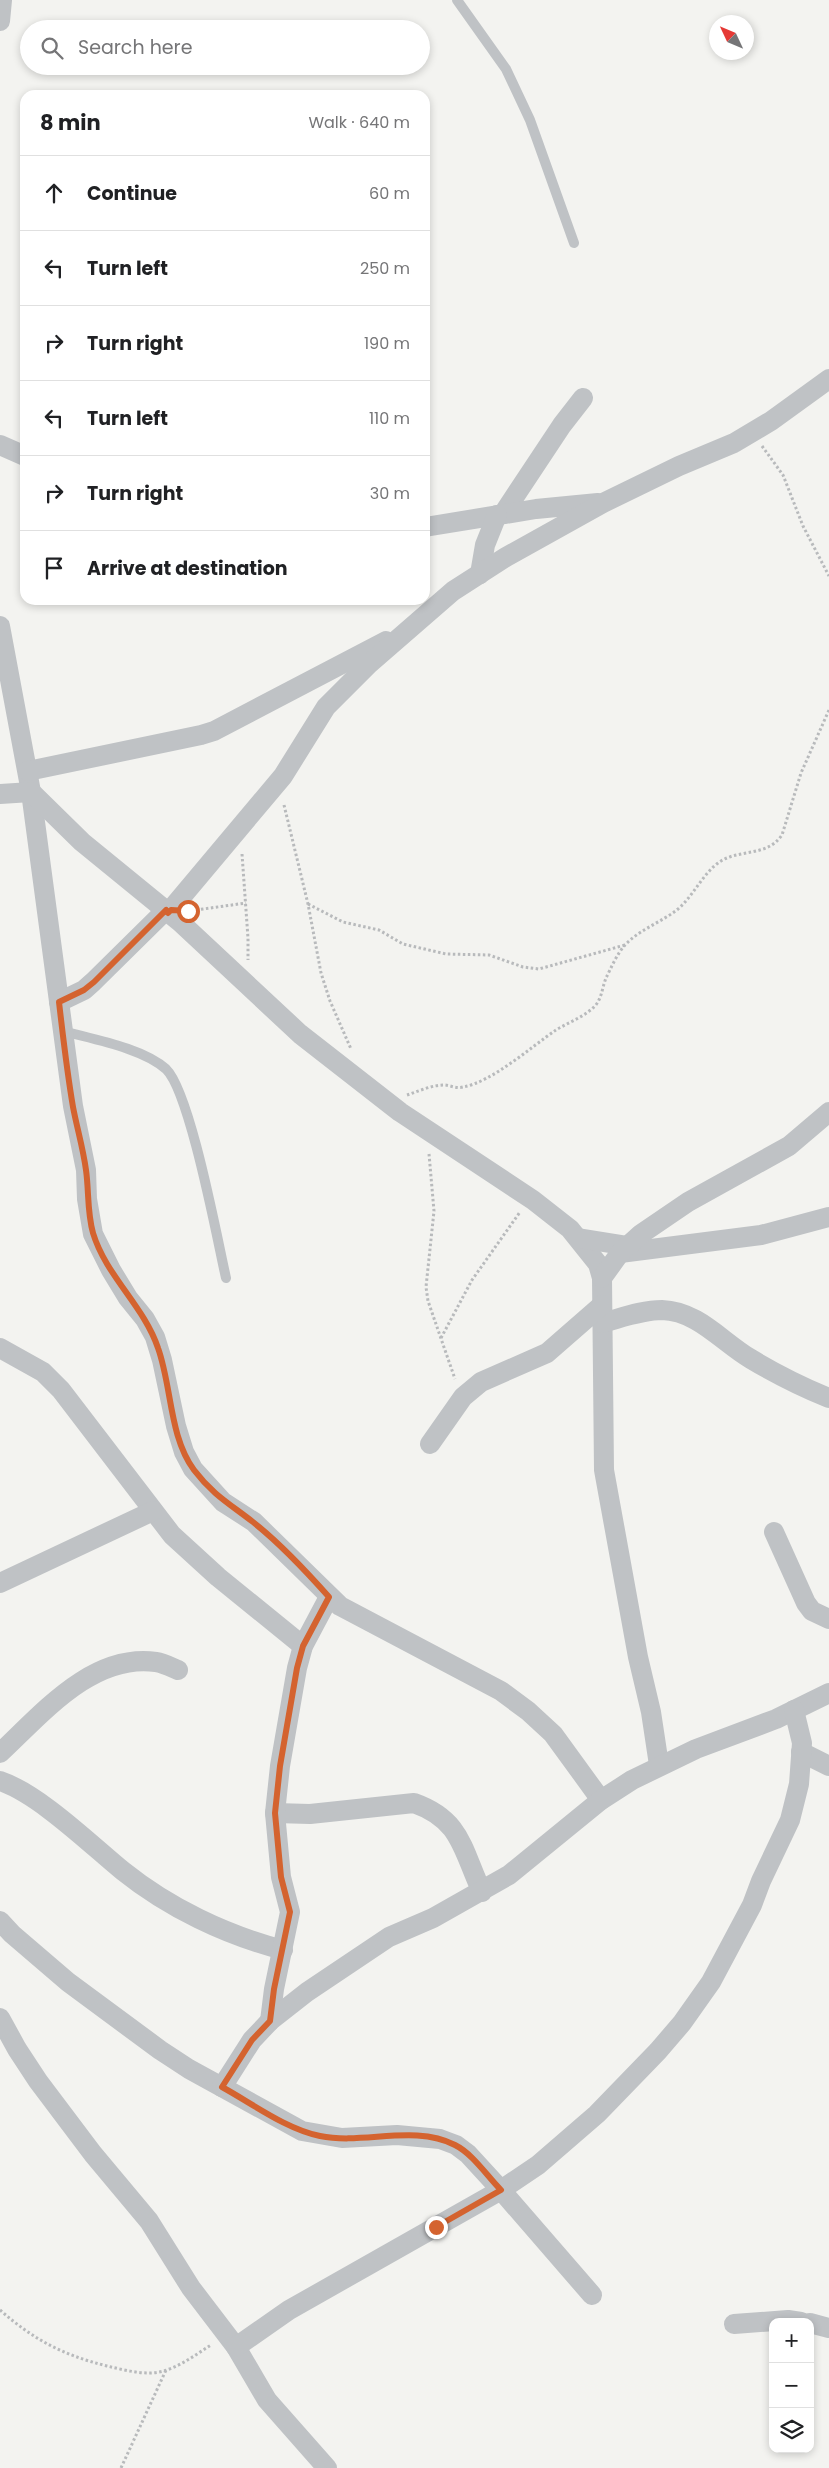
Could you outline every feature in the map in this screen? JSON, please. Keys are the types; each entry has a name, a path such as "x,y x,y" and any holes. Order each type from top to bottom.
{"street":[{"path":"0,21 2,0"},
{"path":"59,1002 84,990 94,982 168,911 277,783 326,706 453,591 506,557 603,503 679,466 734,443 829,378"},
{"path":"480,574 485,545 500,514 583,398"},
{"path":"0,445 20,454"},
{"path":"430,526 500,514 603,503"},
{"path":"0,626 28,772 62,1031 73,1106 86,1170 87,1199 93,1234 111,1270 128,1298 145,1319 155,1337 184,1452 193,1469 223,1502 254,1522 306,1570 329,1597 340,1606 376,1627 501,1691 521,1706 553,1734 601,1800"},
{"path":"28,772 207,733 315,680 356,654 406,632"},
{"path":"0,794 31,792 82,842 168,911 300,1034 385,1101 533,1200 570,1228 598,1264 602,1278 604,1470 636,1648 651,1712 658,1766"},
{"path":"602,1278 624,1249 641,1234 688,1202 789,1146 829,1112"},
{"path":"578,1238 624,1249 761,1235 829,1217"},
{"path":"430,1444 466,1394 481,1382 548,1353 602,1314 638,1314 662,1310 682,1314 695,1319 751,1359 802,1387 829,1398"},
{"path":"0,1348 43,1372 61,1390 172,1535 218,1577 303,1646"},
{"path":"0,1583 153,1511"},
{"path":"774,1532 806,1603 812,1611 829,1619"},
{"path":"270,2021 274,1989 290,1912 281,1877 275,1813 289,1708 303,1646 329,1597"},
{"path":"0,1753 73,1688 95,1672 122,1663 157,1662 178,1670"},
{"path":"222,2087 252,2040 270,2021 340,1969 389,1937 433,1918 482,1892 516,1870 601,1800 632,1780 658,1766 794,1710 829,1693"},
{"path":"231,2341 501,2190 566,2143 622,2090 676,2030 711,1982 752,1905 761,1881 790,1820 799,1784 802,1743 794,1710"},
{"path":"801,1752 829,1766"},
{"path":"0,1781 12,1785 37,1802 160,1898 254,1942 283,1950"},
{"path":"275,1813 310,1814 414,1803 430,1809 444,1818 458,1837 482,1892"},
{"path":"0,1921 12,1934 68,1982 160,2050 302,2131 321,2136 342,2138 397,2135 440,2139 456,2146 468,2154 501,2190 592,2295"},
{"path":"0,2018 38,2081 93,2154 149,2221 191,2288 231,2341 267,2400 326,2468"},
{"path":"734,2324 769,2321"},
{"path":"814,2324 829,2328"}],"lane":[{"path":"457,0 510,77 530,120 574,243"},
{"path":"62,1031 150,1059 167,1070 178,1091 197,1150 226,1278"}],"path":[{"path":"751,433 783,475 804,526 829,576"},
{"path":"385,1101 442,1085 462,1088 511,1064 557,1030 582,1016 596,1004 606,980 625,945 645,928 677,910 719,862 731,856 758,852 776,843 782,835 801,773 829,710"},
{"path":"277,783 308,904 321,973 330,1000 354,1055"},
{"path":"241,850 248,938 248,962 244,980"},
{"path":"168,911 188,911 246,903"},
{"path":"308,904 343,922 379,930 403,944 446,954 489,955 523,967 539,969 566,964 593,953 625,945"},
{"path":"429,1132 431,1190 434,1211 426,1287 431,1314 456,1380 466,1394"},
{"path":"441,1338 472,1280 508,1228 533,1200"},
{"path":"0,2310 20,2328 43,2344 79,2359 123,2370 150,2373 182,2365 231,2341"},
{"path":"121,2468 166,2369"}],"route":[{"path":"188,911 171,910 168,913 166,910 94,982 84,990 59,1002 73,1106 86,1170 87,1199 93,1234 111,1270 128,1298 145,1319 155,1337 184,1452 193,1469 223,1502 254,1522 306,1570 329,1597 303,1646 289,1708 280,1766 275,1813 281,1877 290,1912 274,1989 270,2021 252,2040 222,2087 302,2131 321,2136 342,2138 397,2135 440,2139 456,2146 468,2154 501,2190 436,2227"}]}
